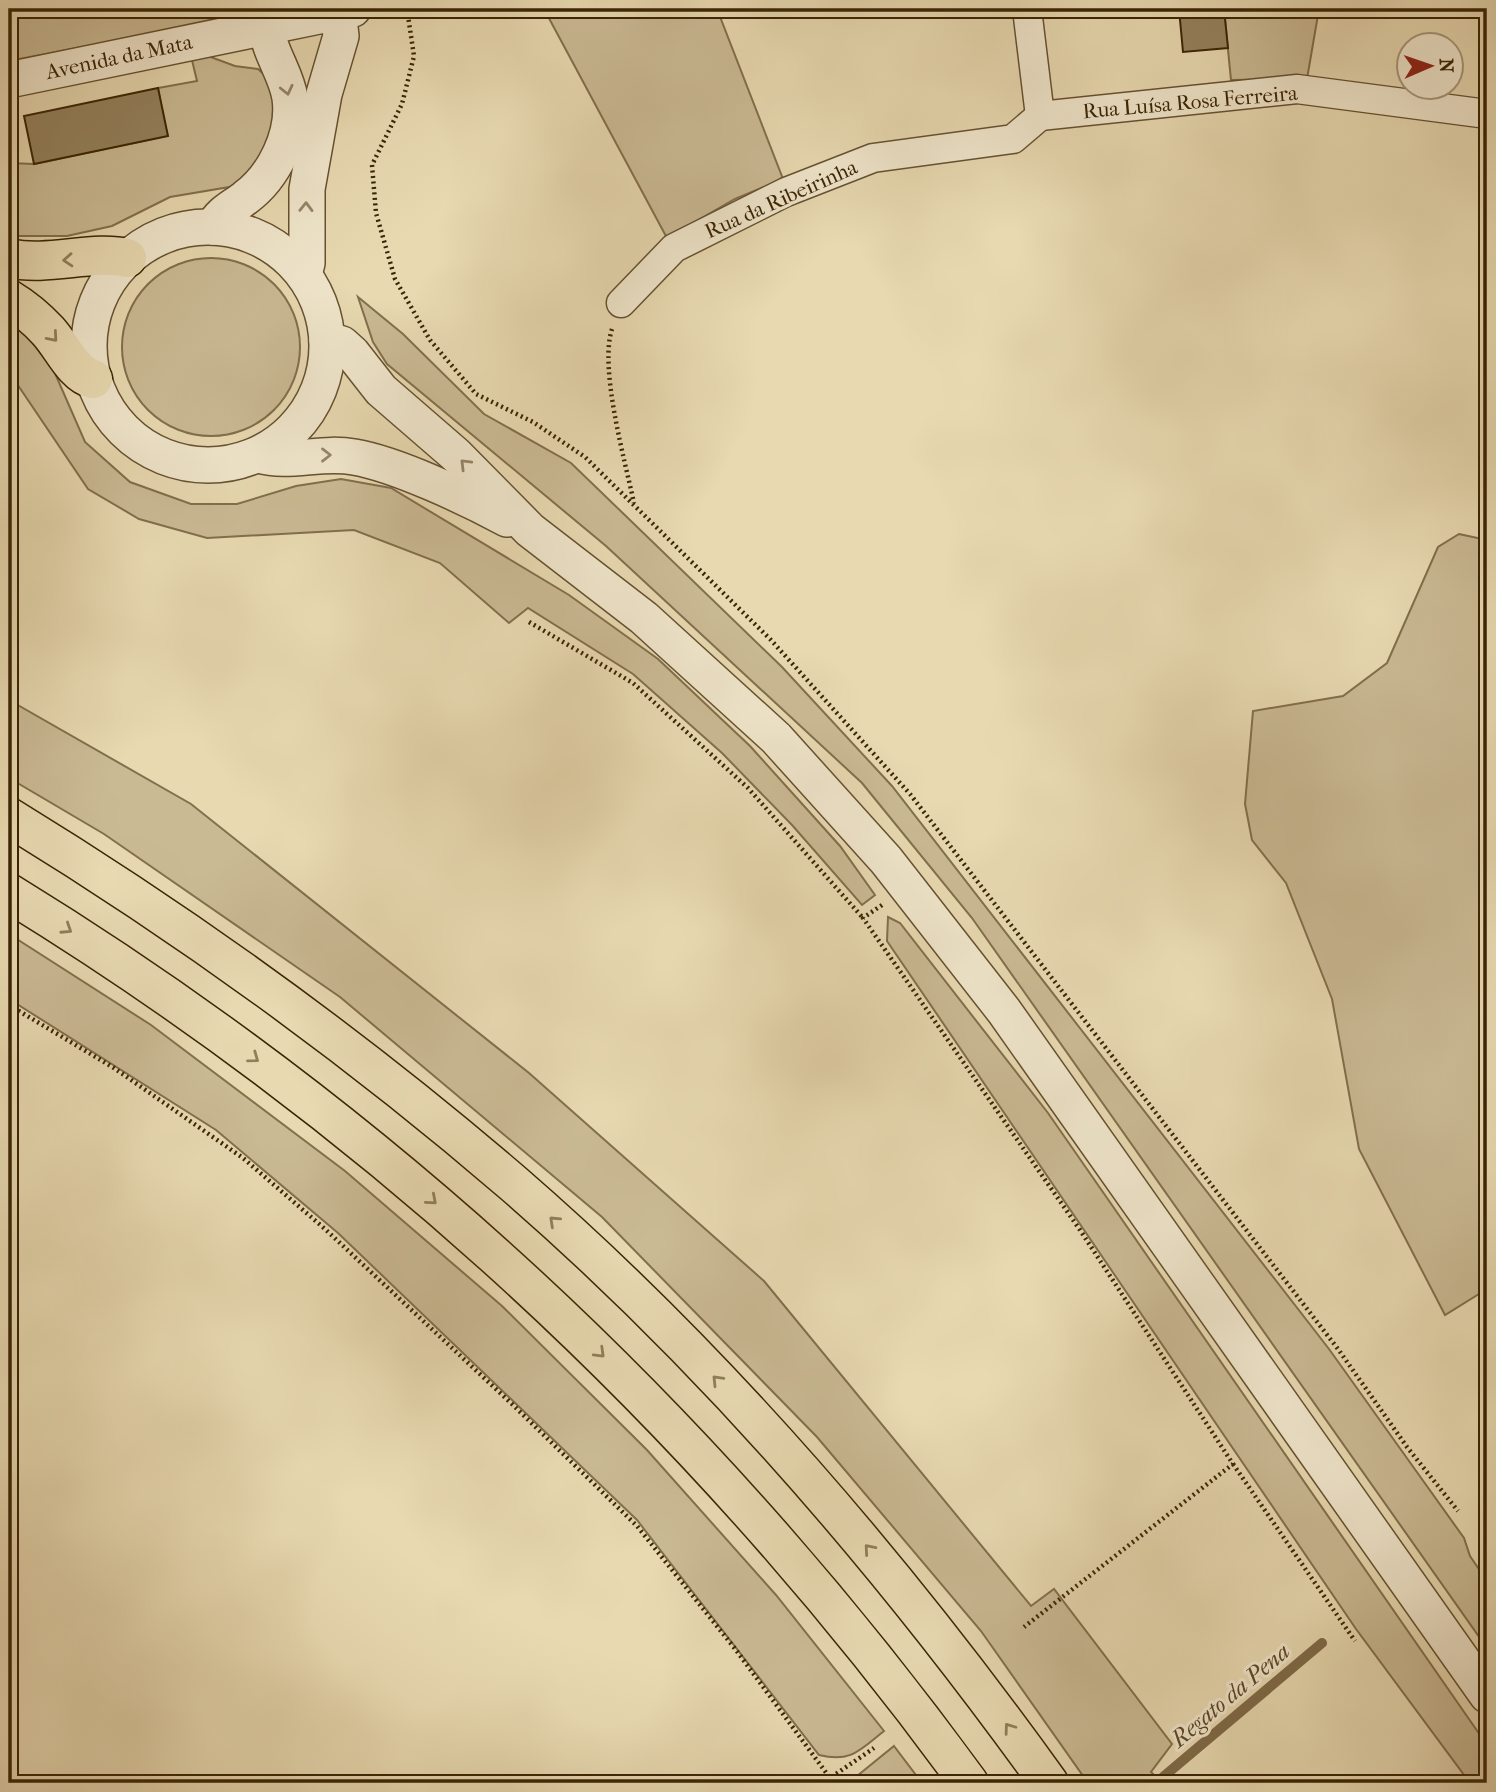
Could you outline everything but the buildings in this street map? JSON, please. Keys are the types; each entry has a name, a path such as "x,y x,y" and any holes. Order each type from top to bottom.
{"highway":[{"path":"9,258 43,262 106,256 127,258"},
{"path":"9,299 31,314 65,351 76,369 93,379"},
{"path":"9,817 157,912 319,1027 468,1145 593,1257 707,1369 825,1496 932,1626 1049,1783"},
{"path":"9,893 195,1016 298,1091 398,1171 548,1303 689,1442 778,1541 878,1662 969,1783"}],"street":[{"path":"1027,9 1041,116"},
{"path":"304,275 307,263 307,189 324,94 346,10"},
{"name":"Avenida da Mata","path":"9,80 346,10"},
{"path":"213,227 223,212 260,184 274,166 284,145 290,100 279,63 271,49 267,26"},
{"name":"Rua Luísa Rosa Ferreira","path":"1041,116 1297,89 1487,114"},
{"name":"Rua da Ribeirinha","path":"621,303 674,248 786,192 873,158 1013,139 1041,116"},
{"path":"213,227 248,233 279,250 304,275 320,306 327,340 324,376 310,408 288,435 258,455 225,465 191,465 158,456 130,437 107,411 93,379 88,347 93,314 106,284 127,258 167,234 213,227"},
{"path":"327,340 342,344 352,353 381,390 456,455 530,530 644,618 742,704 847,813 909,887 988,990 1487,1695"},
{"path":"258,455 292,459 332,455 373,462 479,504 530,530"}],"path":[{"path":"407,9 414,56 402,104 372,164 376,214 395,279 430,340 476,394 533,422 585,457 770,639 910,794 1338,1349 1407,1447 1458,1511"},
{"path":"621,303 608,342 612,395 634,504"},
{"path":"529,622 632,683 748,788 863,918 1080,1230 1233,1464 1355,1642"},
{"path":"863,918 909,887"},
{"path":"9,1005 114,1068 243,1158 326,1229 513,1405 637,1526 736,1650 831,1781 874,1748"},
{"path":"1024,1628 1233,1464"}],"shaded area":[{"path":"9,9 280,9 9,61"},
{"path":"544,9 717,9 783,179 735,199 667,238"},
{"path":"1224,9 1319,9 1307,79 1231,80"},
{"path":"191,56 208,56 235,66 258,69 275,84 281,125 241,185 170,197 112,226 67,236 9,236 9,163 34,164 167,136 158,88 197,81"},
{"path":"211,258 245,265 274,284 293,313 300,347 293,381 274,410 245,429 211,436 177,429 148,410 129,381 122,347 129,313 148,284 177,265"},
{"path":"358,297 403,334 484,414 571,463 782,667 892,786 1329,1349 1464,1538 1470,1556 1487,1581 1487,1648 972,918 862,783 606,546 387,364 373,342"},
{"path":"9,325 25,333 54,371 85,442 130,482 191,504 237,504 296,486 341,479 391,488 569,595 658,659 750,746 840,846 875,895 862,905 792,825 722,753 633,674 528,608 509,623 440,563 354,530 207,538 139,519 88,489 9,372"},
{"path":"1459,534 1487,540 1487,1289 1445,1315 1359,1149 1332,999 1286,883 1252,840 1245,804 1253,711 1343,696 1387,663 1438,547"},
{"path":"9,700 191,804 529,1073 764,1281 1031,1606 1054,1589 1172,1744 1151,1772 1162,1783 1088,1783 981,1631 817,1437 602,1217 340,997 104,834 9,778"},
{"path":"888,917 900,923 1048,1113 1487,1745 1487,1783 1470,1783 1356,1629 887,941"},
{"path":"9,934 151,1025 345,1171 502,1306 647,1450 776,1595 884,1731 847,1756 819,1755 637,1520 338,1233 216,1130 9,999"},
{"path":"894,1746 922,1783 856,1783 857,1776"}],"waterway":[{"name":"Regato da Pena","path":"1163,1777 1322,1643"}]}
